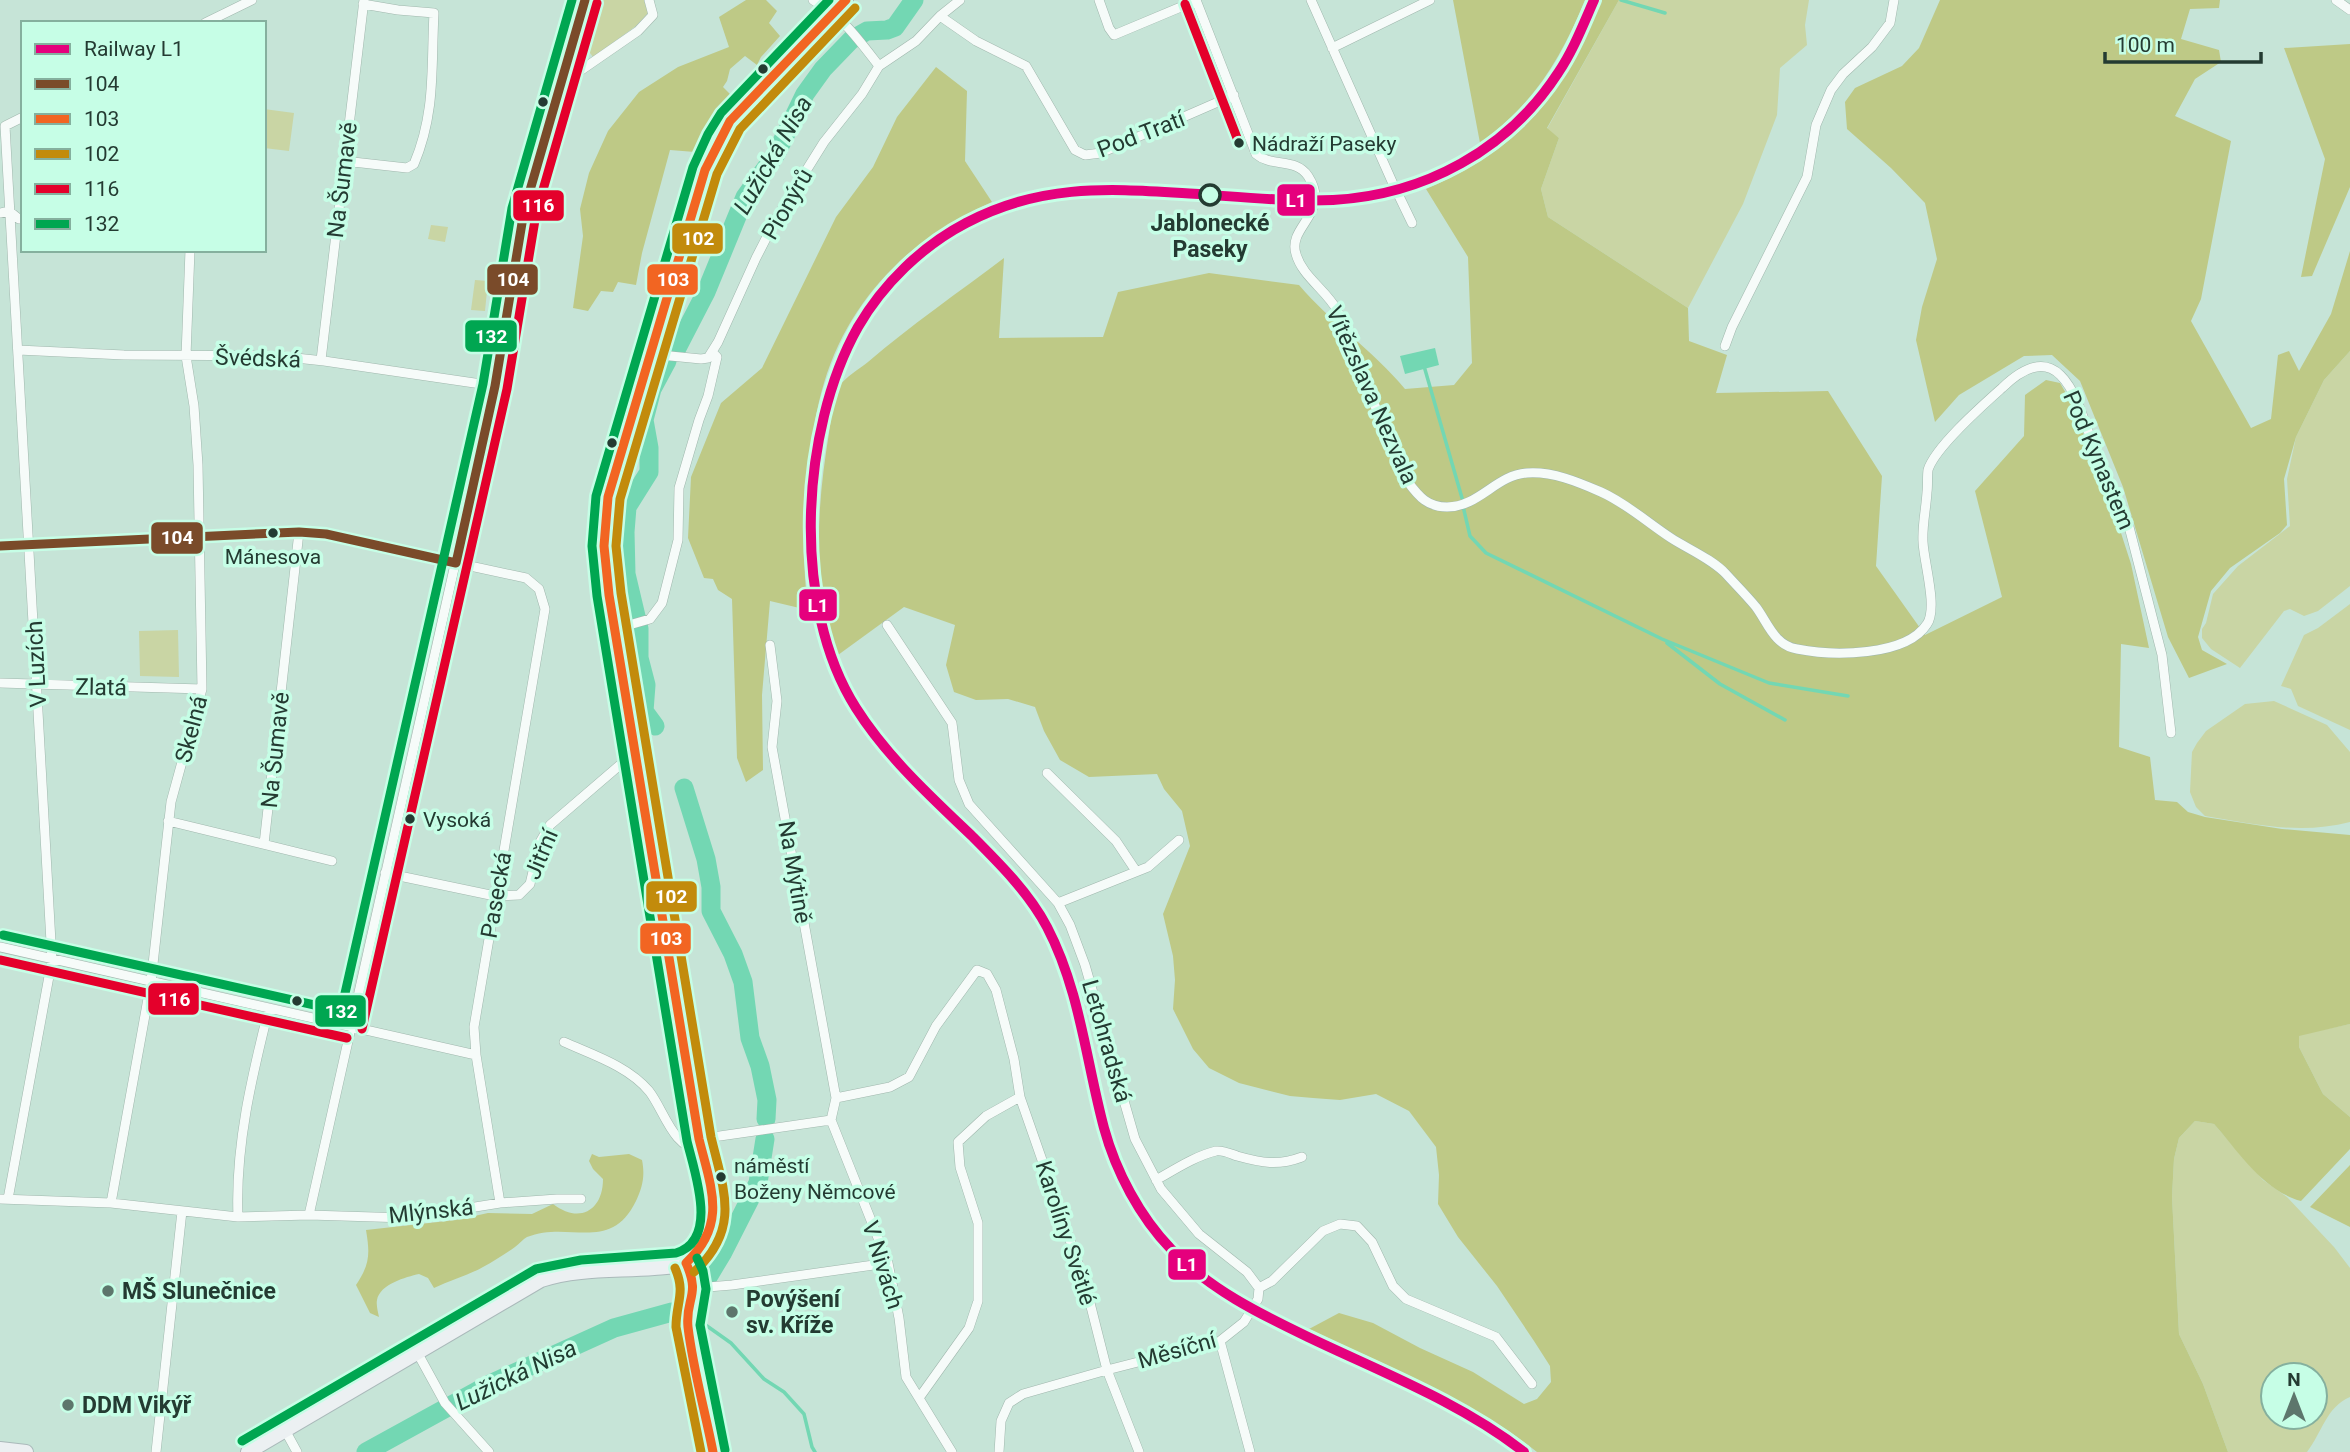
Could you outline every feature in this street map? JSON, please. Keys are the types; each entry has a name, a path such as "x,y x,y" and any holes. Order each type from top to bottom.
{"main road":[{"path":"248,1452 541,1280 573,1273 686,1263 697,1254 712,1229 712,1193 700,1145 635,752 621,628 604,546 605,516 623,442 705,170 719,139 730,121 846,0"},
{"path":"0,1450 26,1452"}],"street":[{"path":"209,21 252,0"},
{"path":"309,1215 495,386 524,211 585,0"},
{"path":"562,81 638,31 653,15 649,0"},
{"path":"813,0 835,13 857,36 879,66"},
{"name":"Pionýrů","path":"621,628 644,623 655,615 662,603 678,540 679,488 708,396 717,357 712,352 776,219 824,142 862,94 879,66 916,41 960,0"},
{"path":"1099,0 1114,35 1196,1"},
{"path":"1311,0 1394,186"},
{"path":"1332,48 1430,0"},
{"path":"1725,346 1807,177 1816,125 1830,90 1872,47 1889,23 1894,0"},
{"path":"2336,0 2350,10"},
{"name":"Vítězslava Nezvala","path":"1196,1 1256,154 1269,162 1296,165 1311,182 1315,200 1313,210 1297,237 1295,253 1304,269 1337,310 1408,482 1433,508 1458,508 1504,479 1525,473 1554,474"},
{"path":"344,161 407,168 414,164 424,141 433,88 433,13 398,10 364,2"},
{"name":"Na Šumavě","path":"321,360 364,2"},
{"name":"Pod Tratí","path":"940,16 976,41 1026,66 1075,150 1085,155 1101,153 1234,95"},
{"name":"V Luzích","path":"4,1199 52,960 18,350 5,212 5,126 21,118"},
{"path":"1399,195 1412,223"},
{"path":"5,212 21,219"},
{"name":"Skelná","path":"111,1203 151,982 171,802 202,690 200,538 194,406 186,356 190,252"},
{"name":"Švédská","path":"18,350 186,356 277,356 495,386"},
{"path":"650,354 701,359 708,358 712,352"},
{"name":"Pod Kynastem","path":"1554,474 1604,493 1724,571 1757,609 1774,637 1786,645 1795,649 1849,652 1891,648 1918,636 1929,621 1931,605 1923,541 1928,470 1938,454 1968,420 2011,378 2035,365 2056,371 2074,391 2098,459 2127,519 2162,655 2171,733"},
{"path":"0,547 299,532 327,534 456,563"},
{"name":"Na Šumavě","path":"264,844 299,532"},
{"name":"Pasecká","path":"456,563 526,578 539,589 544,599 544,616 474,1027 476,1055 500,1203"},
{"name":"Letohradská","path":"887,625 952,723 959,780 969,804 1058,903 1070,925 1085,965 1135,1139 1161,1189 1199,1234 1247,1272 1259,1288"},
{"name":"Na Mýtině","path":"770,645 777,701 772,747 836,1098 831,1120"},
{"name":"Zlatá","path":"0,683 202,690"},
{"name":"Jitřní","path":"385,873 495,896 519,895 530,884 540,842 550,825 635,752"},
{"path":"1047,772 1116,841 1136,871"},
{"path":"169,821 332,861"},
{"path":"1058,903 1148,867 1179,840"},
{"path":"0,947 476,1055"},
{"name":"Karolíny Světlé","path":"836,1098 890,1087 909,1077 936,1026 977,970 987,974 996,990 1014,1059 1020,1097 1084,1283 1107,1370 1139,1452"},
{"path":"238,1217 238,1165 243,1128 269,1008"},
{"path":"564,1042 618,1067 648,1089 670,1127 691,1149 831,1120"},
{"path":"919,1398 969,1328 978,1301 978,1223 960,1167 958,1142 986,1116 1020,1097"},
{"name":"V Nivách","path":"831,1120 888,1263 899,1318 906,1377 952,1452"},
{"path":"1156,1180 1219,1150 1252,1161 1274,1164 1287,1163 1302,1157"},
{"name":"Mlýnská","path":"4,1199 111,1203 238,1217 309,1215 407,1218 500,1203 581,1199"},
{"path":"156,1452 182,1211"},
{"path":"1259,1288 1272,1281 1323,1231 1340,1224 1357,1226 1372,1242 1393,1286 1406,1299 1496,1337 1532,1384"},
{"path":"686,1263 696,1288 688,1313 688,1326 713,1452"},
{"path":"696,1288 732,1286 888,1263"},
{"name":"Měsíční","path":"999,1452 1001,1421 1009,1403 1023,1394 1220,1341 1244,1322 1258,1299 1259,1288"},
{"path":"1220,1341 1250,1452"},
{"path":"417,1352 445,1403 489,1452"},
{"path":"285,1430 297,1452"}],"shaded area":[{"path":"602,0 644,0 648,13 636,26 593,57 587,49"},
{"path":"746,0 766,0 777,11 769,23 780,36 757,65 745,56 730,69 723,87 733,97 699,141 695,152 670,150 636,285 618,282 613,292 601,291 588,311 573,308 583,236 580,209 589,173 608,131 639,92 678,67 729,47 719,17"},
{"path":"1453,0 1585,0 1566,42 1530,97 1480,143"},
{"path":"1602,0 1619,0 1547,128 1559,138 1541,189 1548,217 1688,308 1689,341 1727,355 1716,393 1828,391 1882,476 1876,566 1925,635 2002,597 1975,491 2024,436 2025,395 2046,380 2060,383 2077,412 2092,463 2111,502 2131,564 2149,648 2121,644 2119,747 2150,757 2155,800 2177,802 2188,812 2205,817 2282,829 2350,835 2350,1024 2299,1036 2299,1047 2323,1094 2350,1117 2350,1149 2301,1201 2287,1196 2263,1179 2214,1124 2195,1121 2179,1138 2174,1159 2172,1197 2179,1334 2203,1384 2228,1452 1537,1452 1484,1415 1455,1399 1309,1329 1339,1313 1373,1323 1473,1372 1524,1404 1537,1399 1551,1382 1550,1366 1497,1286 1458,1237 1438,1204 1436,1147 1409,1111 1376,1094 1340,1100 1313,1098 1290,1096 1239,1083 1209,1068 1193,1049 1173,1009 1173,956 1163,914 1190,846 1182,811 1164,789 1157,774 1089,777 1060,760 1035,707 1008,699 976,700 954,692 946,665 955,625 904,607 838,655 829,628 820,573 819,517 834,402 839,386 849,376 1004,258 999,338 1103,337 1118,292 1209,273 1299,285 1405,389 1454,385 1472,363 1468,257 1426,189 1489,155 1535,115 1571,64"},
{"path":"1619,0 1809,0 1805,25 1807,45 1780,68 1777,115 1743,204 1688,308 1548,217 1541,189 1559,138 1547,129"},
{"path":"1940,0 2220,0 2219,8 2190,9 2181,39 2219,50 2221,62 2195,79 2175,116 2231,141 2201,299 2191,321 2251,428 2271,419 2278,355 2289,351 2299,371 2331,314 2350,251 2350,351 2324,380 2296,437 2284,479 2287,525 2280,533 2230,568 2211,591 2198,637 2202,650 2227,664 2189,678 2168,637 2123,487 2080,381 2052,355 2024,356 1959,395 1935,422 1916,340 1922,307 1937,259 1925,203 1847,129 1845,102 1855,88 1902,66 1919,48"},
{"path":"2350,44 2350,187 2312,276 2301,277 2325,159 2284,48"},
{"path":"936,67 967,91 965,161 992,202 935,233 910,252 867,297 835,352 819,402 807,479 804,554 808,610 770,601 762,695 763,770 746,782 737,758 732,599 718,590 713,579 704,578 688,538 691,477 721,403 762,368 836,217 873,167 897,117"},
{"path":"266,109 294,113 289,151 266,148"},
{"path":"431,225 448,227 445,242 428,239"},
{"path":"475,280 488,281 485,311 471,310"},
{"path":"1435,348 1439,365 1405,374 1400,356"},
{"path":"2350,351 2350,586 2318,611 2304,616 2290,609 2284,611 2240,668 2211,649 2202,638 2202,629 2213,594 2238,566 2290,526 2287,479 2296,437 2324,380"},
{"path":"2350,604 2350,730 2298,706 2291,689 2281,686 2304,635"},
{"path":"178,630 179,677 140,676 139,631"},
{"path":"2274,701 2327,725 2350,752 2350,822 2313,828 2277,827 2205,816 2196,807 2190,792 2192,752 2197,743 2206,731 2245,704"},
{"path":"2350,1024 2350,1117 2323,1094 2299,1047 2299,1035"},
{"path":"2195,1121 2214,1124 2263,1180 2287,1197 2350,1268 2350,1397 2335,1407 2329,1416 2329,1361 2259,1361 2259,1431 2320,1431 2307,1452 2228,1452 2203,1384 2179,1334 2172,1197 2174,1159 2179,1138"},
{"path":"592,1154 599,1157 629,1154 642,1160 642,1185 636,1201 626,1217 614,1227 601,1231 543,1233 527,1237 483,1267 434,1288 428,1278 419,1274 401,1279 379,1294 379,1317 370,1313 356,1285 368,1259 366,1230 456,1220 488,1213 532,1214 553,1204 572,1213 588,1211 599,1199 603,1179 589,1161"},
{"path":"2350,1165 2350,1227 2310,1207"}],"waterway":[{"name":"Lužická Nisa","path":"675,352 706,292 745,197 776,154 805,94 823,69 851,40 867,31 895,27 914,0"},
{"path":"1621,0 1665,13"},
{"name":"Lužická Nisa","path":"655,726 644,711 646,685 639,658 639,629 626,574 625,532 627,507 649,472 649,448 644,420 652,389 667,361"},
{"path":"1424,366 1462,498"},
{"path":"1463,506 1470,536 1486,553 1662,639 1769,683 1848,696"},
{"path":"1667,643 1720,684 1785,720"},
{"name":"Lužická Nisa","path":"684,788 706,859 711,887 711,911 733,954 743,982 750,1038 760,1066 767,1100 766,1119"},
{"name":"Lužická Nisa","path":"708,1277 758,1183 765,1139"},
{"name":"Lužická Nisa","path":"366,1452 488,1385 614,1328 672,1312"},
{"path":"700,1321 731,1343 764,1379 784,1392 804,1414 815,1452"}],"rail line":[{"name":"L1","path":"1524,1452 1447,1403 1254,1310 1218,1288 1186,1263 1149,1223 1130,1193 1109,1145 1075,1001 1047,927 1032,902 1004,868 910,776 881,743 856,708 835,667 821,620 813,570 811,518 815,466 824,416 839,369 858,327 892,281 919,255 950,232 993,211 1019,202 1071,192 1125,190 1333,200 1400,189 1431,178 1489,146 1515,125 1538,100 1568,56 1594,0"}],"transit line":[{"name":"132","path":"3,935 341,1011 483,384 512,208 572,0"},
{"name":"104","path":"456,563 495,386 524,211 585,0"},
{"name":"132","path":"242,1441 536,1269 581,1260 676,1253 689,1246 697,1234 701,1220 701,1203 687,1141 597,596 592,546 596,496 693,167 708,134 721,113 829,0"},
{"name":"103","path":"686,1263 707,1234 713,1205 699,1139 609,595 604,546 608,497 705,170 730,121 846,0"},
{"name":"116","path":"362,1029 507,389 536,214 597,3"},
{"name":"116","path":"1185,4 1239,143"},
{"name":"102","path":"694,1272 709,1256 718,1240 723,1225 724,1192 711,1137 621,593 616,546 620,499 717,174 740,129 855,8"},
{"name":"104","path":"0,546 299,532 326,534 456,563"},
{"name":"116","path":"0,960 347,1038"},
{"name":"132","path":"697,1258 703,1271 706,1289 700,1325 725,1450"},
{"name":"103","path":"686,1263 692,1283 688,1317 690,1343 713,1452"},
{"name":"102","path":"675,1268 680,1284 676,1327 701,1452"}],"place":[{"name":"Nádraží Paseky","path":"1239,143"},
{"name":"Jablonecké Paseky","path":"1210,195"},
{"name":"Mánesova","path":"273,533"},
{"name":"Vysoká","path":"410,819"},
{"name":"náměstí Boženy Němcové","path":"721,1177"},
{"name":"MŠ Slunečnice","path":"108,1291"},
{"name":"Povýšení sv. Kříže","path":"732,1312"},
{"name":"DDM Vikýř","path":"68,1405"}]}
